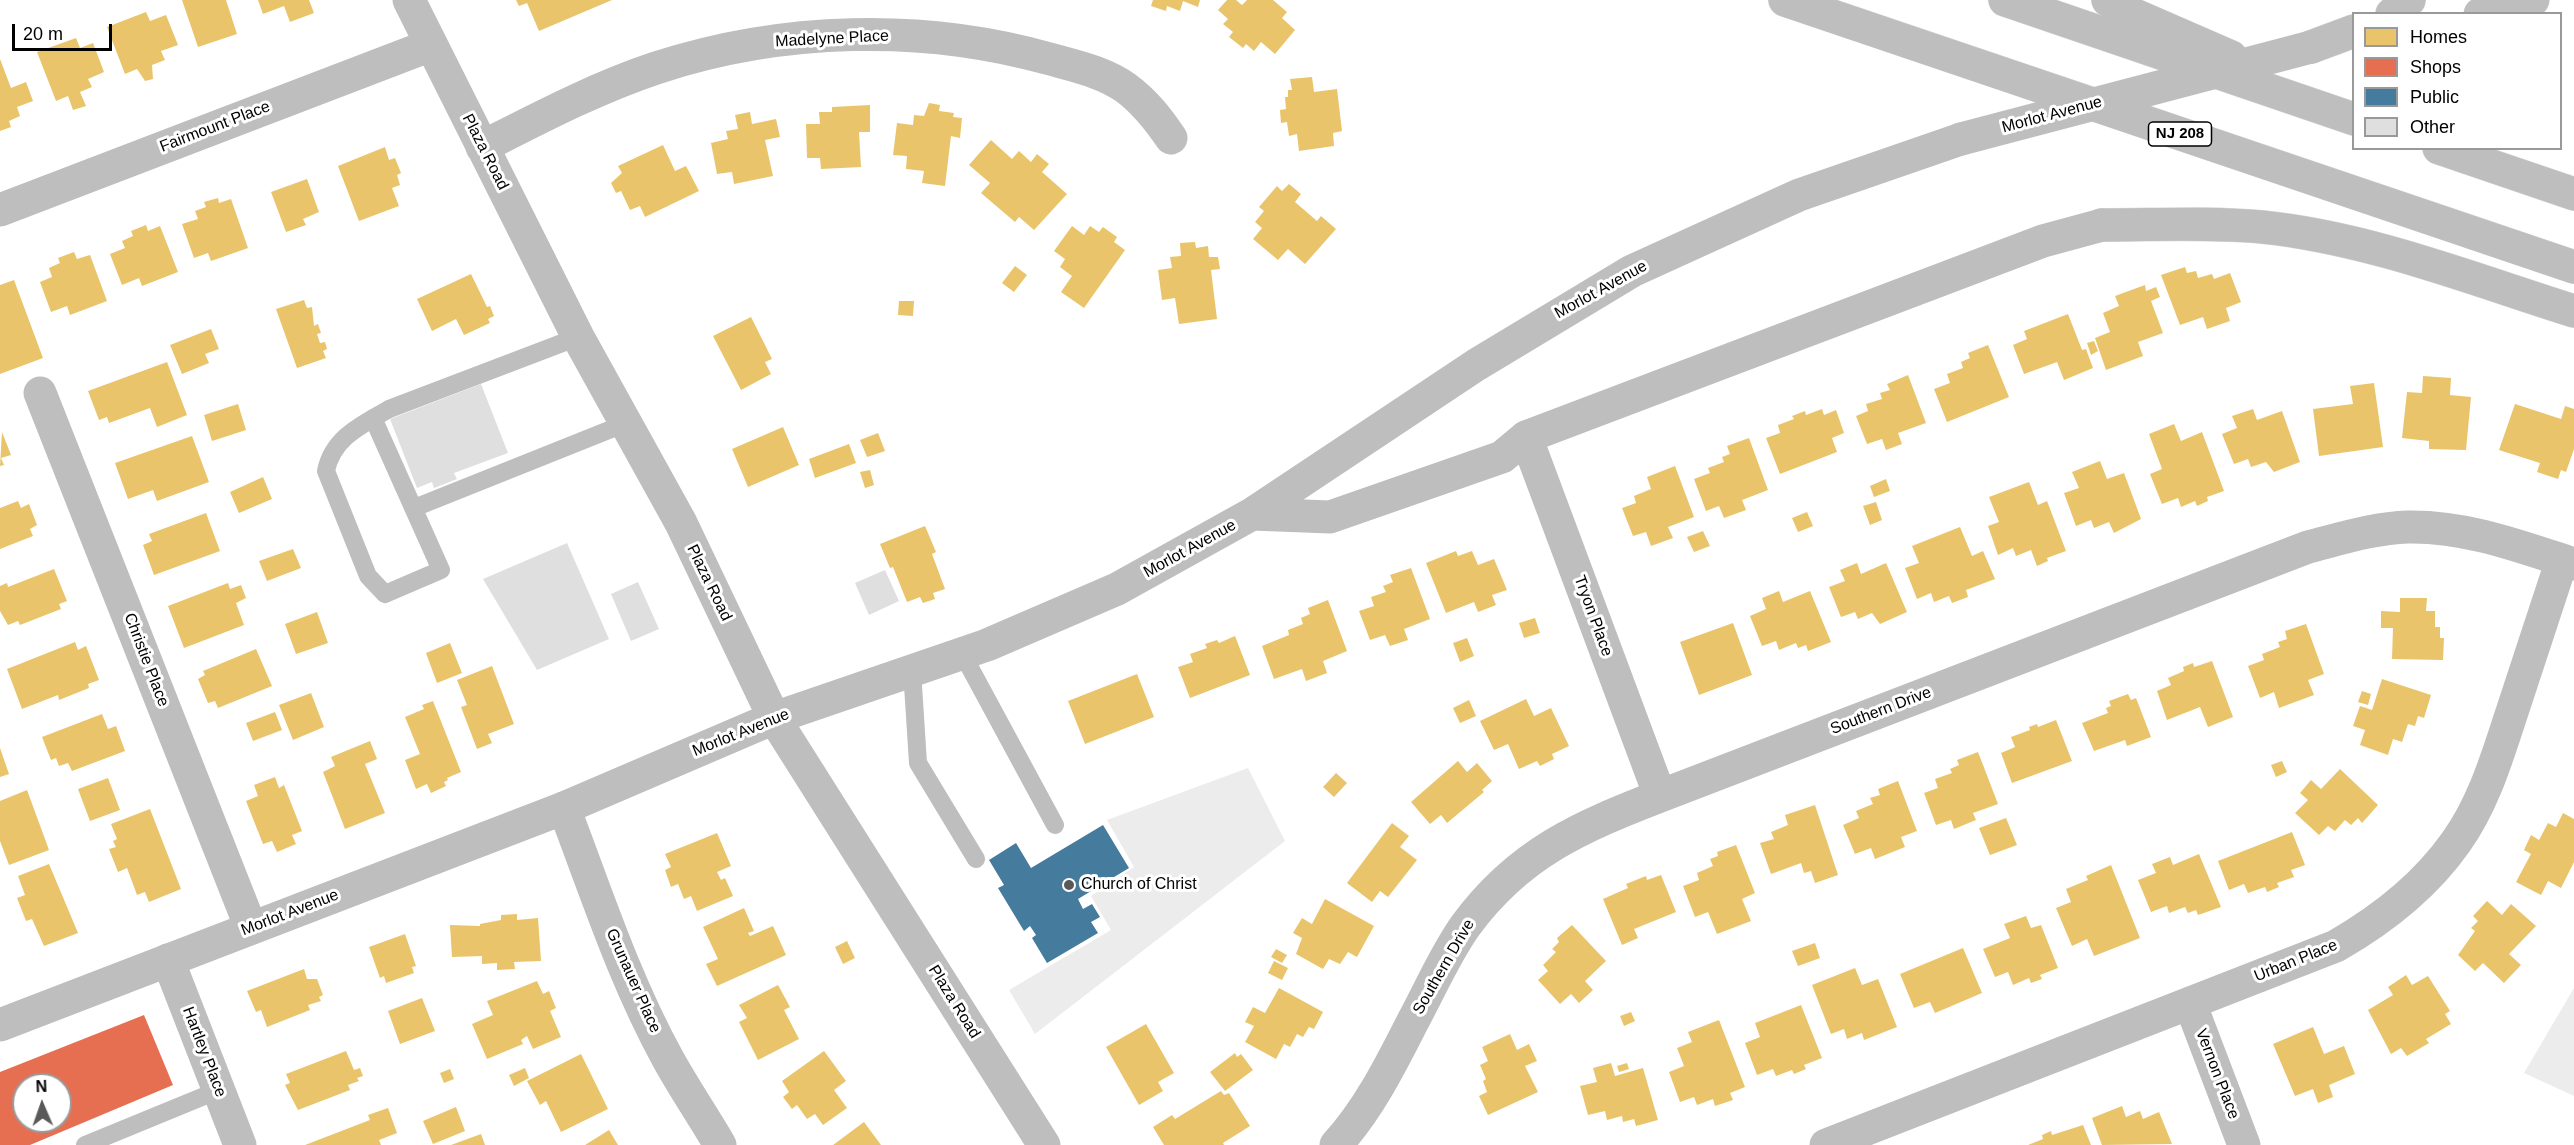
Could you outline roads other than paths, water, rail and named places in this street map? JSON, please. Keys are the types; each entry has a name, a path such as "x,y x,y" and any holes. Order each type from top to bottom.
{"main road":[{"name":"Plaza Road","path":"409,0 578,337 624,424 681,523 774,718 1044,1145"},
{"name":"NJ 208","path":"1785,0 2574,267"},
{"path":"2005,0 2352,118"},
{"path":"2108,0 2130,13 2352,109"},
{"path":"2394,12 2409,0"},
{"path":"2488,12 2533,0"},
{"path":"2312,47 2352,32"},
{"name":"Madelyne Place","path":"482,147 595,91 657,68 722,50 781,40 847,35 909,35 971,42 1029,53 1092,70 1133,94 1150,109 1171,138"},
{"name":"Morlot Avenue","path":"0,1025 564,808 774,718 962,653 1048,620 1117,589 1252,514 1476,365 1632,271 1799,195 1961,139 2312,47 2352,39"},
{"name":"Fairmount Place","path":"0,210 431,45"},
{"path":"2443,150 2574,194"},
{"path":"1252,514 1329,517 1502,457 1526,437 2043,241 2102,225 2262,227 2317,237 2374,248 2574,311"},
{"name":"Christie Place","path":"40,393 251,928"},
{"name":"Tryon Place","path":"1526,437 1660,796"},
{"name":"Southern Drive","path":"1343,1143 1370,1099 1465,926 1495,890 1529,859 1568,834 1660,796 2308,547 2356,534 2406,527 2455,530 2498,538 2568,562"},
{"name":"Urban Place","path":"1826,1145 2336,946 2370,927 2429,875 2457,842 2480,802 2568,562"},
{"name":"Grunauer Place","path":"564,808 643,1008 667,1058 720,1145"},
{"name":"Hartley Place","path":"168,960 240,1145"},
{"name":"Vernon Place","path":"2190,1003 2244,1145"}],"lane":[{"path":"373,418 441,570 385,594 368,576 326,471 329,456 343,436 373,418 390,409 578,337"},
{"path":"414,508 624,424"},
{"path":"962,653 1055,825"},
{"path":"912,670 918,763 976,859"},
{"path":"85,1145 219,1090"}],"place":[{"name":"Church of Christ","path":"1069,885"}]}
